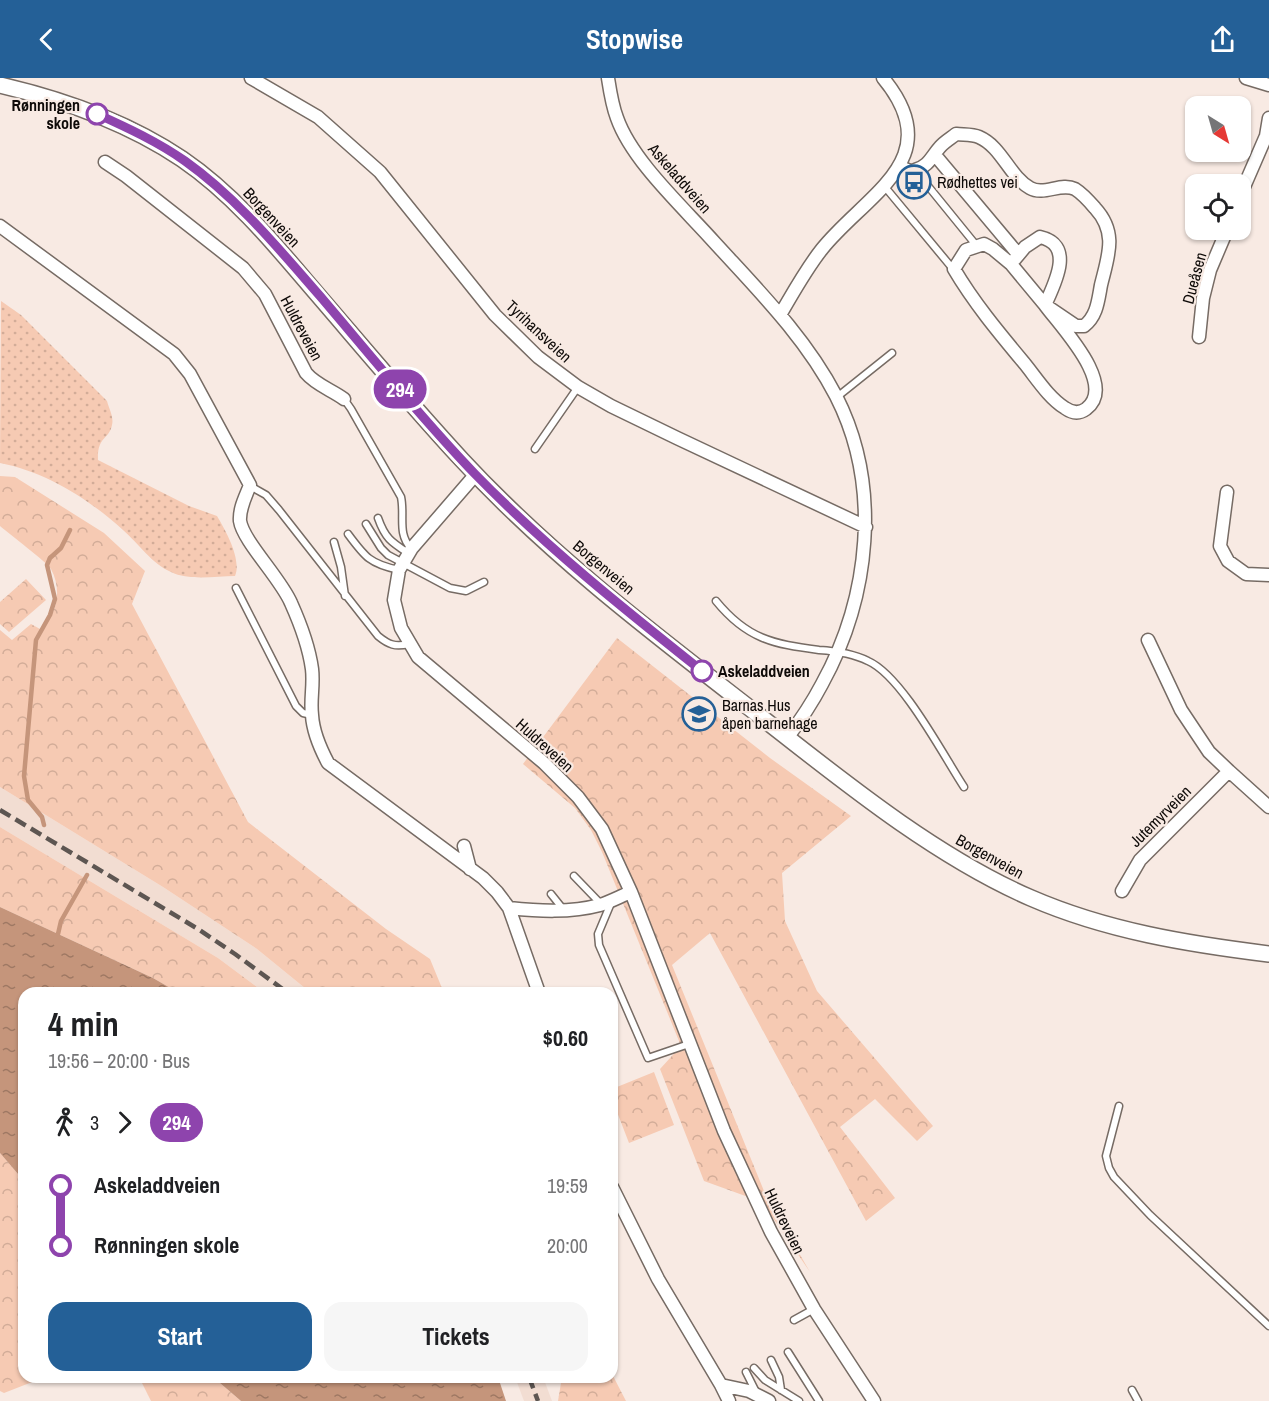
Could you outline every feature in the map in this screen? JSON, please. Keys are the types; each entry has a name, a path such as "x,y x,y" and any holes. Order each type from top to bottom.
{"street":[{"name":"Tyrihansveien","path":"251,78 318,117 380,172 495,315 538,357 578,387 668,434 866,527"},
{"name":"Askeladdveien","path":"608,78 617,118 627,141 780,315 821,369 837,397 858,458 866,527 861,574 853,609 823,683 787,738"},
{"path":"780,315 822,249 885,187 901,164 908,134 906,115 898,97 883,78"},
{"path":"1246,78 1269,85"},
{"name":"Borgenveien","path":"0,85 64,102 132,129 184,161 213,183 239,207 294,266 476,474 517,515 581,572 787,738 874,803 951,856 1031,898 1125,930 1198,946 1269,954"},
{"path":"1249,174 1266,135 1269,118"},
{"path":"915,170 924,167 941,146 956,134 977,136 992,145 1017,177 1032,190 1040,192 1073,188 1086,197 1103,217 1110,241 1095,312 1084,326 1076,326 1045,305"},
{"path":"935,155 1015,259 1045,305 1092,368 1096,383 1096,396 1084,411 1075,413 1053,398 1000,334 954,270 966,250 976,245 984,244 1015,259"},
{"name":"Huldreveien","path":"105,162 243,268 265,294 311,378 344,399"},
{"path":"0,226 174,354 190,374 250,485 241,508 240,522 257,551 283,586 298,620 312,668 314,686 312,715 322,751 334,770 470,869 497,892 509,908 537,987"},
{"path":"1015,259 1025,247 1040,237 1049,239 1057,247 1061,260 1045,305"},
{"name":"Dueåsen","path":"1199,337 1203,298 1210,270 1223,240"},
{"path":"405,558 476,474"},
{"path":"1227,492 1220,546 1228,561 1246,574 1269,575"},
{"name":"Huldreveien","path":"405,558 394,600 401,628 418,657 544,764 578,797 602,829 631,892 724,1131 771,1232 814,1309 874,1401"},
{"path":"1148,640 1181,710 1209,752 1269,807"},
{"name":"Jutemyrveien","path":"1122,891 1140,860 1229,771"},
{"path":"464,846 470,869"},
{"path":"509,908 535,911 564,910 607,902 631,892"},
{"path":"618,1199 658,1279 729,1401"},
{"path":"721,1385 749,1391 769,1401"}],"lane":[{"path":"901,164 915,170 976,245"},
{"path":"885,187 954,270"},
{"path":"837,397 892,353"},
{"path":"535,449 578,387"},
{"name":"Huldreveien","path":"344,399 400,496 404,509 402,534 405,558"},
{"path":"250,485 266,495 378,636 388,644 398,647 410,644"},
{"path":"378,518 383,534 405,558 450,588 466,591 484,582"},
{"path":"366,524 388,555 405,558"},
{"path":"348,534 368,558 379,565 405,558"},
{"path":"334,542 345,596"},
{"path":"236,588 296,706 303,713 312,715"},
{"path":"716,602 728,617 744,630 765,640 836,652 868,661 883,670 896,683 964,787"},
{"path":"574,876 607,902 598,934 599,945 617,987"},
{"path":"551,894 564,910"},
{"path":"618,989 648,1058 689,1044"},
{"path":"1119,1106 1106,1156 1114,1177 1150,1215 1269,1326"},
{"path":"794,1320 814,1309"},
{"path":"788,1352 819,1401"},
{"path":"771,1360 781,1390"},
{"path":"753,1368 765,1380 799,1401"},
{"path":"746,1372 757,1395"},
{"path":"1132,1390 1137,1401"}],"shaded area":[{"path":"0,787 163,887 257,949 304,987 257,987 218,958 0,827"},
{"path":"517,1383 545,1383 552,1401 524,1401"}],"green space":[{"path":"1,301 21,315 107,401 112,416 112,425 99,447 98,460 189,506 217,516 235,554 237,569 235,576 194,577 171,572 158,564 110,519 66,488 34,473 0,463"},
{"path":"0,476 15,477 104,533 145,571 132,604 248,822 386,929 430,959 442,987 304,987 257,949 163,887 0,787 0,630 12,640 31,624 40,629 51,617 57,593 54,577 48,565 0,526"},
{"path":"26,579 46,600 9,632 0,624 0,602"},
{"path":"617,638 770,758 851,816 782,873 785,921 817,991 933,1126 917,1141 875,1099 840,1127 895,1198 866,1221 710,933 672,965 766,1196 810,1272 762,1202 704,1181 660,1069 681,1046 602,852 591,830 575,808 523,764"},
{"path":"0,827 218,958 257,987 169,987 0,907"},
{"path":"654,1072 674,1125 629,1143 618,1115 618,1087"},
{"path":"0,1153 18,1174 18,1383 30,1383 4,1393 0,1391"},
{"path":"142,1383 220,1383 241,1401 151,1401"},
{"path":"561,1383 617,1383 626,1401 558,1401"}],"water":[{"path":"0,907 169,987 18,987 18,1174 0,1153"},
{"path":"220,1383 500,1383 506,1401 241,1401"}],"waterway":[{"path":"44,825 42,817 28,800 24,776 36,640 50,615 55,599 47,565 50,558 61,548 70,530"},
{"path":"58,934 61,921 87,875"}],"railway":[{"path":"0,810 198,929 280,987"},
{"path":"531,1383 538,1401"}],"bus line":[{"name":"294","path":"97,114 132,129 161,146 213,183 239,207 294,266 405,396 517,515 581,572 702,671"}],"place":[{"name":"Rønningen skole","path":"97,114"},
{"name":"Rødhettes vei","path":"914,182"},
{"name":"Askeladdveien","path":"702,671"},
{"name":"Barnas Hus åpen barnehage","path":"699,714"}]}
